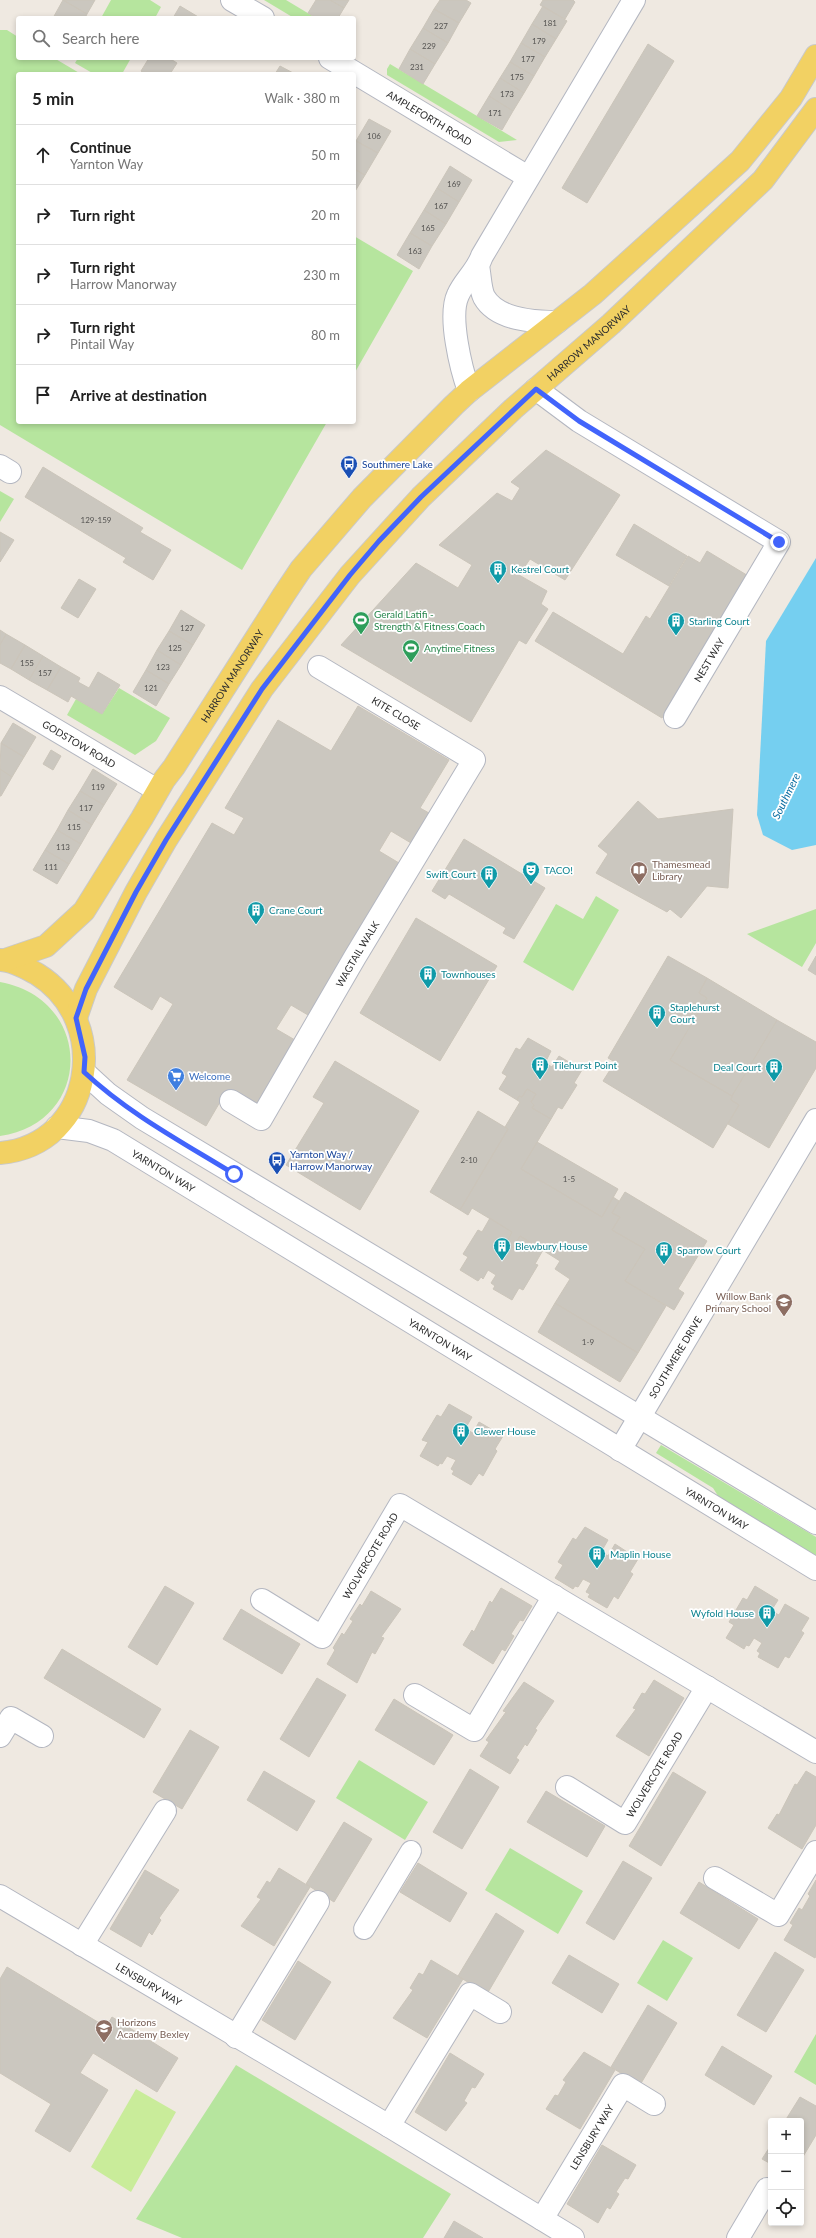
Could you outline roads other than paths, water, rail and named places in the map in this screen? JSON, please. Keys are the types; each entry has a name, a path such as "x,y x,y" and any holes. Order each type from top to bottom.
{"main road":[{"name":"HARROW MANORWAY","path":"2,960 46,946 84,911 138,825 157,790 301,569 362,498 469,391 594,294 740,161 791,98 816,56"},
{"name":"HARROW MANORWAY","path":"76,1018 86,989 136,892 262,689 350,575 379,541 421,497 536,389 611,324 763,180 816,109"},
{"path":"0,1153 38,1142 57,1127 68,1113 77,1095 84,1072 83,1043 76,1018 66,1000 51,983 24,966 2,960"}],"street":[{"path":"232,0 260,16"},
{"path":"469,391 462,369 460,350 455,334 456,300 458,293 478,266 482,256 528,177 634,0"},
{"name":"AMPLEFORTH ROAD","path":"333,60 353,72"},
{"name":"AMPLEFORTH ROAD","path":"356,74 528,177"},
{"path":"478,266 484,296 494,308 519,320 557,322"},
{"name":"NEST WAY","path":"536,389 579,421 779,542 675,717"},
{"name":"KITE CLOSE","path":"319,667 474,760"},
{"name":"GODSTOW ROAD","path":"0,698 157,790"},
{"name":"WAGTAIL WALK","path":"231,1101 261,1119 359,950 474,760"},
{"path":"84,1072 108,1094 142,1118 816,1523"},
{"name":"SOUTHMERE DRIVE","path":"620,1450 816,1120"},
{"name":"YARNTON WAY","path":"57,1127 89,1131 113,1140 816,1569"},
{"name":"WOLVERCOTE ROAD","path":"262,1600 322,1637 400,1505 816,1752"},
{"path":"415,1695 474,1730 554,1596"},
{"name":"WOLVERCOTE ROAD","path":"567,1787 625,1823 707,1687"},
{"path":"0,1736 11,1718 42,1736"},
{"path":"82,1945 165,1811"},
{"path":"364,1929 411,1851"},
{"path":"715,1878 778,1915 816,1852"},
{"name":"LENSBURY WAY","path":"0,1896 236,2037 389,2126 573,2238"},
{"path":"236,2037 318,1902"},
{"path":"389,2126 470,1994 500,2012"},
{"name":"LENSBURY WAY","path":"542,2219 623,2085 654,2104"},
{"path":"738,2238 768,2189"}],"water":[{"name":"Southmere","path":"816,558 816,845 792,850 763,835 757,815 766,641"}],"place":[{"name":"Southmere Lake","path":"349,479"},
{"name":"Kestrel Court","path":"498,584"},
{"name":"Gerald Latifi - Strength & Fitness Coach","path":"361,635"},
{"name":"Starling Court","path":"676,636"},
{"name":"Anytime Fitness","path":"411,663"},
{"name":"TACO!","path":"531,885"},
{"name":"Thamesmead Library","path":"639,885"},
{"name":"Swift Court","path":"489,889"},
{"name":"Crane Court","path":"256,925"},
{"name":"Townhouses","path":"428,989"},
{"name":"Staplehurst Court","path":"657,1028"},
{"name":"Tilehurst Point","path":"540,1080"},
{"name":"Deal Court","path":"774,1082"},
{"name":"Welcome","path":"176,1091"},
{"name":"Yarnton Way / Harrow Manorway","path":"277,1175"},
{"name":"Blewbury House","path":"502,1261"},
{"name":"Sparrow Court","path":"664,1265"},
{"name":"Willow Bank Primary School","path":"784,1317"},
{"name":"Clewer House","path":"461,1446"},
{"name":"Maplin House","path":"597,1569"},
{"name":"Wyfold House","path":"767,1628"},
{"name":"Horizons Academy Bexley","path":"104,2043"}]}
